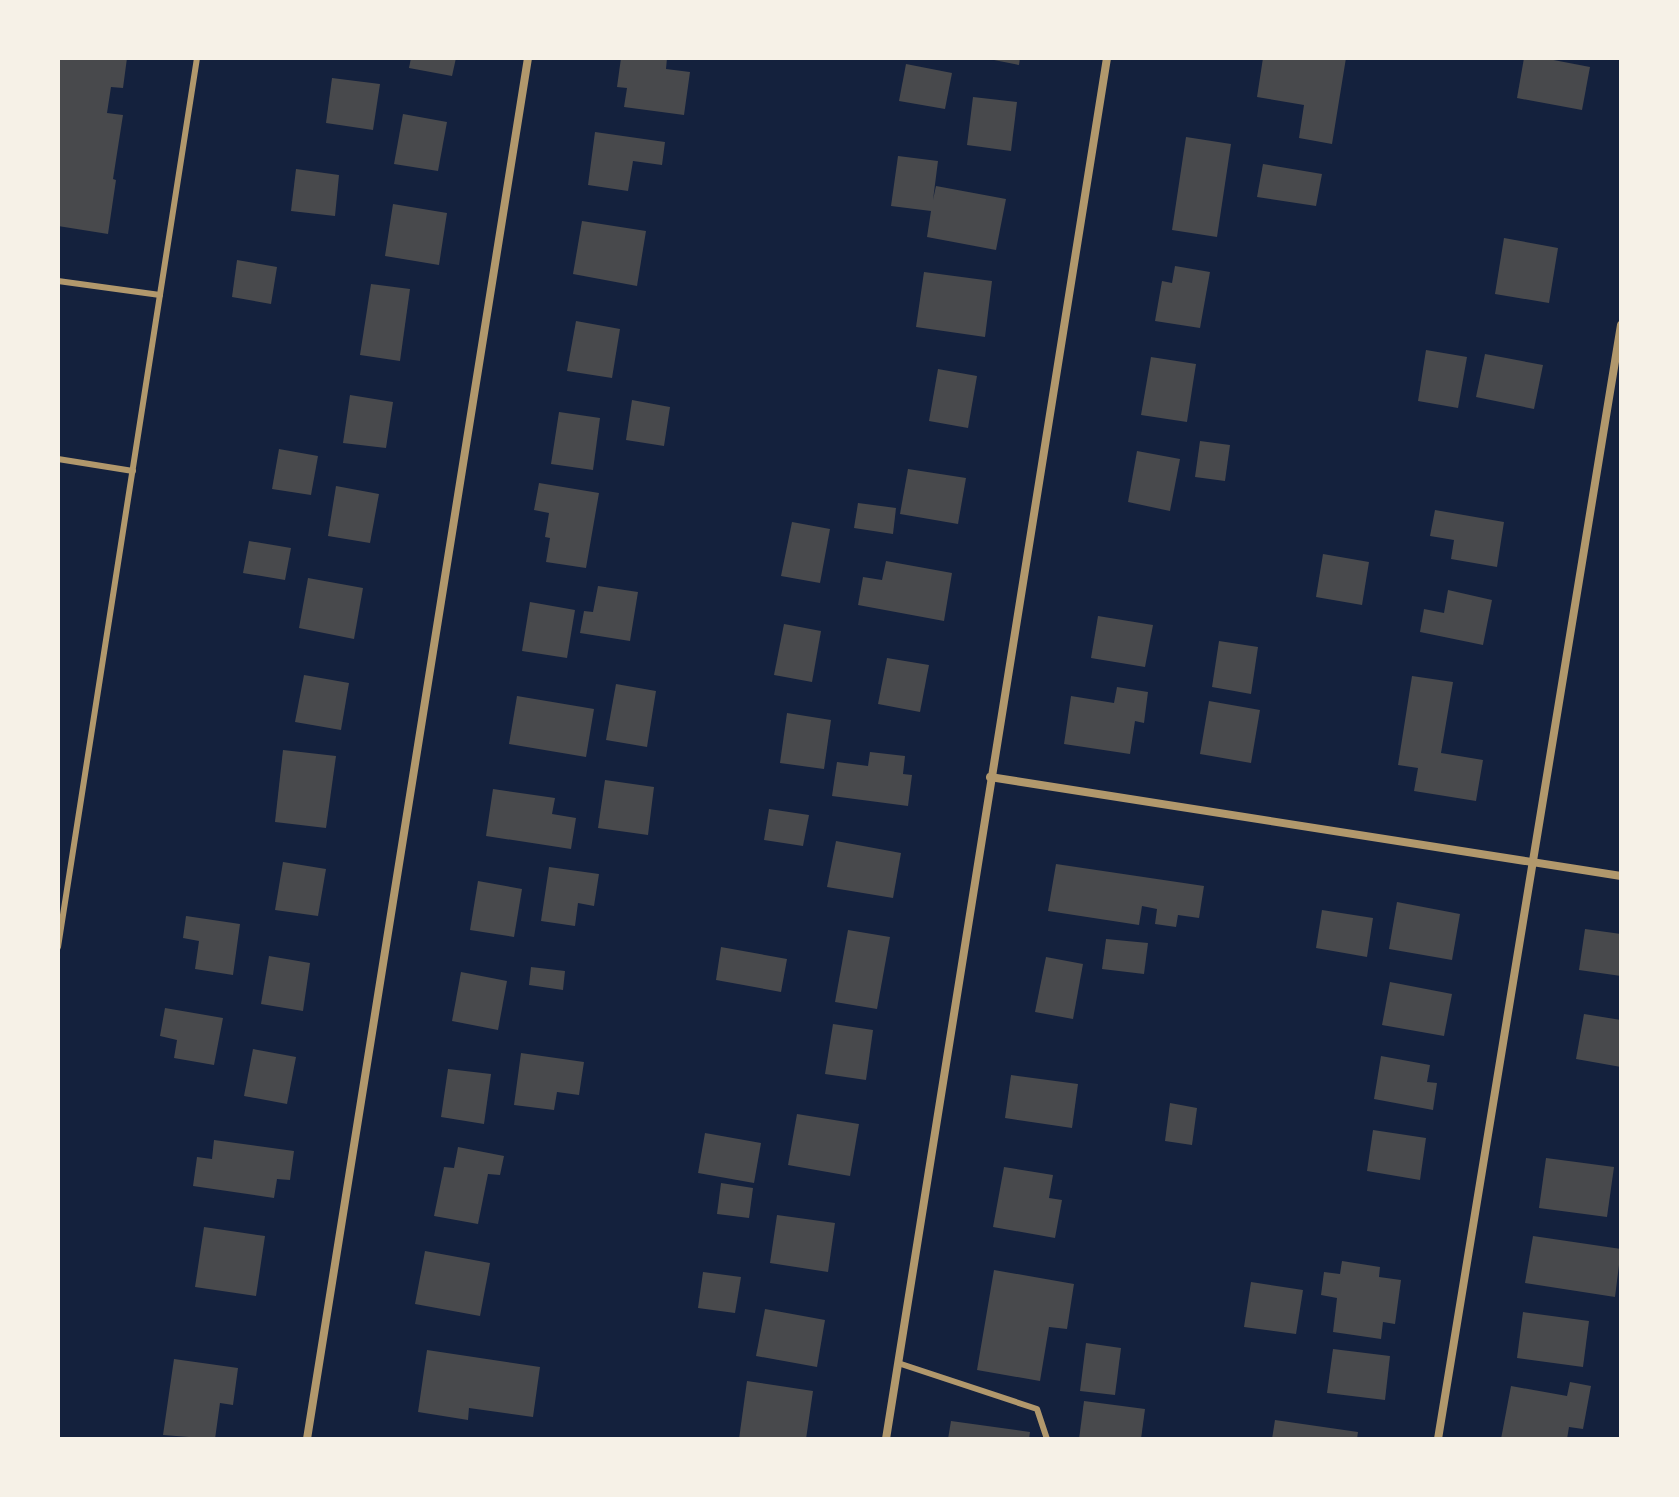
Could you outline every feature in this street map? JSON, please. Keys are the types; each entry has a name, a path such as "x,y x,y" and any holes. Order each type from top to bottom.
{"street":[{"path":"307,1439 528,58"},
{"path":"886,1439 1107,58"},
{"path":"1438,1439 1621,325"},
{"path":"990,777 1621,876"}],"lane":[{"path":"58,947 197,58"},
{"path":"58,281 160,295"},
{"path":"58,459 133,471"},
{"path":"898,1363 1037,1409 1047,1439"}],"building":[{"path":"58,58 127,58 123,88 111,87 107,113 123,115 108,234 58,226"},
{"path":"411,58 456,58 452,76 409,68"},
{"path":"621,58 667,58 666,69 690,72 684,115 624,107 627,88 617,87"},
{"path":"984,58 1020,58 1019,65"},
{"path":"1263,58 1346,58 1332,144 1299,138 1304,105 1257,97"},
{"path":"1524,58 1543,58 1590,67 1582,110 1517,98"},
{"path":"906,64 952,73 945,109 899,101"},
{"path":"332,78 380,84 373,130 326,123"},
{"path":"973,97 1017,102 1011,151 967,145"},
{"path":"403,114 447,122 438,171 394,164"},
{"path":"595,132 665,142 662,165 633,161 628,191 588,185"},
{"path":"1186,137 1231,144 1217,237 1172,230"},
{"path":"898,156 938,161 933,200 936,186 1006,199 996,250 927,237 931,211 891,206"},
{"path":"1263,164 1322,174 1316,206 1257,197"},
{"path":"296,169 339,175 335,216 291,211"},
{"path":"393,204 447,213 439,265 385,256"},
{"path":"582,221 646,231 637,286 573,274"},
{"path":"1504,238 1558,248 1549,303 1495,294"},
{"path":"237,260 277,267 271,304 232,297"},
{"path":"1175,266 1210,272 1200,328 1155,321 1162,281 1172,283"},
{"path":"924,272 992,281 985,337 916,327"},
{"path":"371,284 410,289 400,361 360,355"},
{"path":"576,321 620,329 612,378 567,371"},
{"path":"1426,350 1467,357 1458,408 1418,401"},
{"path":"1485,354 1543,365 1534,409 1476,397"},
{"path":"1151,357 1196,364 1187,422 1141,415"},
{"path":"938,369 977,376 968,428 929,421"},
{"path":"350,395 393,402 386,448 343,443"},
{"path":"632,400 670,407 664,446 626,440"},
{"path":"559,412 600,418 593,470 551,464"},
{"path":"1200,441 1230,445 1225,481 1195,477"},
{"path":"279,449 318,456 311,495 272,489"},
{"path":"1137,451 1180,459 1170,511 1128,502"},
{"path":"908,469 966,478 958,524 900,514"},
{"path":"539,483 599,493 586,568 546,562 550,538 545,537 549,513 534,510"},
{"path":"336,486 379,494 370,543 328,536"},
{"path":"858,503 896,508 893,534 854,528"},
{"path":"1435,510 1504,522 1497,567 1451,559 1454,540 1430,536"},
{"path":"792,522 830,529 820,583 781,576"},
{"path":"249,541 291,548 285,580 243,573"},
{"path":"1323,554 1369,562 1362,605 1316,597"},
{"path":"886,561 952,573 944,621 858,605 863,577 882,580"},
{"path":"308,578 363,588 354,639 299,628"},
{"path":"598,586 638,592 630,641 580,633 584,611 593,612"},
{"path":"1448,590 1492,600 1483,645 1420,632 1424,609 1444,613"},
{"path":"530,602 575,610 567,658 522,651"},
{"path":"1098,616 1153,625 1145,667 1091,658"},
{"path":"784,624 821,631 812,682 774,675"},
{"path":"1219,641 1258,647 1251,694 1212,687"},
{"path":"887,658 929,665 920,712 878,704"},
{"path":"304,675 349,683 341,730 295,722"},
{"path":"1412,676 1453,682 1441,753 1483,760 1476,801 1414,791 1418,768 1398,765"},
{"path":"616,684 656,691 647,747 606,740"},
{"path":"1117,687 1148,692 1144,723 1135,721 1130,754 1064,744 1071,696 1114,703"},
{"path":"517,696 594,709 586,757 509,744"},
{"path":"1209,701 1260,710 1251,763 1200,754"},
{"path":"787,713 831,720 824,769 780,763"},
{"path":"283,750 336,756 326,828 275,822"},
{"path":"870,752 905,756 903,774 912,775 908,806 832,796 837,762 868,766"},
{"path":"605,780 654,787 648,835 598,828"},
{"path":"493,789 555,798 552,814 576,818 571,849 486,836"},
{"path":"769,809 809,815 803,846 764,840"},
{"path":"836,841 901,853 893,898 827,887"},
{"path":"283,862 326,869 318,916 275,910"},
{"path":"1056,864 1204,886 1199,918 1178,915 1176,927 1155,924 1157,909 1142,906 1139,925 1048,911"},
{"path":"549,867 599,874 594,906 578,903 575,926 541,921"},
{"path":"478,881 522,889 514,937 470,930"},
{"path":"1397,902 1460,914 1452,960 1389,949"},
{"path":"1322,910 1373,918 1367,957 1316,948"},
{"path":"186,916 240,924 233,975 195,969 199,941 183,938"},
{"path":"1585,929 1621,934 1621,976 1579,970"},
{"path":"848,930 890,937 877,1009 835,1002"},
{"path":"1106,939 1148,943 1144,974 1102,969"},
{"path":"721,947 787,959 781,992 716,980"},
{"path":"269,956 310,963 303,1011 261,1004"},
{"path":"1046,957 1083,964 1073,1019 1035,1012"},
{"path":"531,967 565,971 563,990 529,985"},
{"path":"461,972 507,981 498,1030 452,1021"},
{"path":"1390,982 1452,994 1444,1036 1382,1025"},
{"path":"165,1008 223,1018 214,1065 174,1058 177,1040 160,1036"},
{"path":"1584,1014 1621,1020 1621,1067 1576,1059"},
{"path":"833,1024 873,1030 866,1080 825,1074"},
{"path":"253,1049 296,1057 287,1104 244,1096"},
{"path":"521,1053 584,1062 579,1095 557,1092 554,1110 514,1105"},
{"path":"1381,1056 1430,1065 1427,1082 1437,1083 1433,1110 1374,1099"},
{"path":"448,1069 491,1074 484,1124 441,1117"},
{"path":"1011,1075 1078,1084 1072,1128 1005,1118"},
{"path":"1170,1103 1197,1108 1192,1145 1165,1141"},
{"path":"797,1114 859,1124 850,1176 788,1165"},
{"path":"1373,1130 1426,1138 1420,1180 1367,1171"},
{"path":"705,1133 761,1143 754,1183 698,1173"},
{"path":"214,1140 294,1151 290,1180 277,1179 274,1198 193,1186 197,1157 212,1159"},
{"path":"458,1147 504,1156 500,1175 488,1174 478,1224 434,1216 444,1167 454,1168"},
{"path":"1546,1158 1614,1167 1607,1217 1539,1208"},
{"path":"1004,1167 1053,1175 1049,1198 1062,1200 1055,1238 993,1227"},
{"path":"721,1183 753,1188 749,1218 717,1214"},
{"path":"777,1215 835,1223 828,1272 770,1263"},
{"path":"204,1227 265,1236 256,1296 195,1287"},
{"path":"1533,1236 1621,1249 1615,1297 1525,1283"},
{"path":"425,1251 490,1263 480,1316 415,1304"},
{"path":"1342,1261 1380,1267 1379,1277 1401,1280 1395,1324 1383,1322 1381,1339 1333,1332 1337,1298 1321,1295 1324,1272 1340,1274"},
{"path":"994,1270 1074,1284 1067,1329 1049,1327 1040,1381 977,1370"},
{"path":"703,1272 741,1277 735,1313 698,1308"},
{"path":"1251,1282 1303,1290 1296,1334 1244,1327"},
{"path":"765,1309 825,1320 817,1367 756,1356"},
{"path":"1523,1312 1589,1321 1583,1367 1517,1358"},
{"path":"1086,1343 1121,1348 1115,1395 1080,1391"},
{"path":"1333,1349 1390,1356 1385,1400 1327,1393"},
{"path":"427,1350 540,1367 533,1417 469,1408 468,1420 418,1412"},
{"path":"174,1359 238,1368 233,1405 220,1403 215,1439 163,1435"},
{"path":"747,1381 813,1391 806,1439 739,1439"},
{"path":"1570,1382 1591,1386 1583,1429 1569,1427 1567,1439 1501,1439 1511,1386 1567,1396"},
{"path":"1084,1401 1145,1409 1141,1439 1079,1439"},
{"path":"1275,1420 1358,1432 1357,1439 1272,1439"},
{"path":"951,1421 1030,1432 1029,1439 948,1439"}]}
